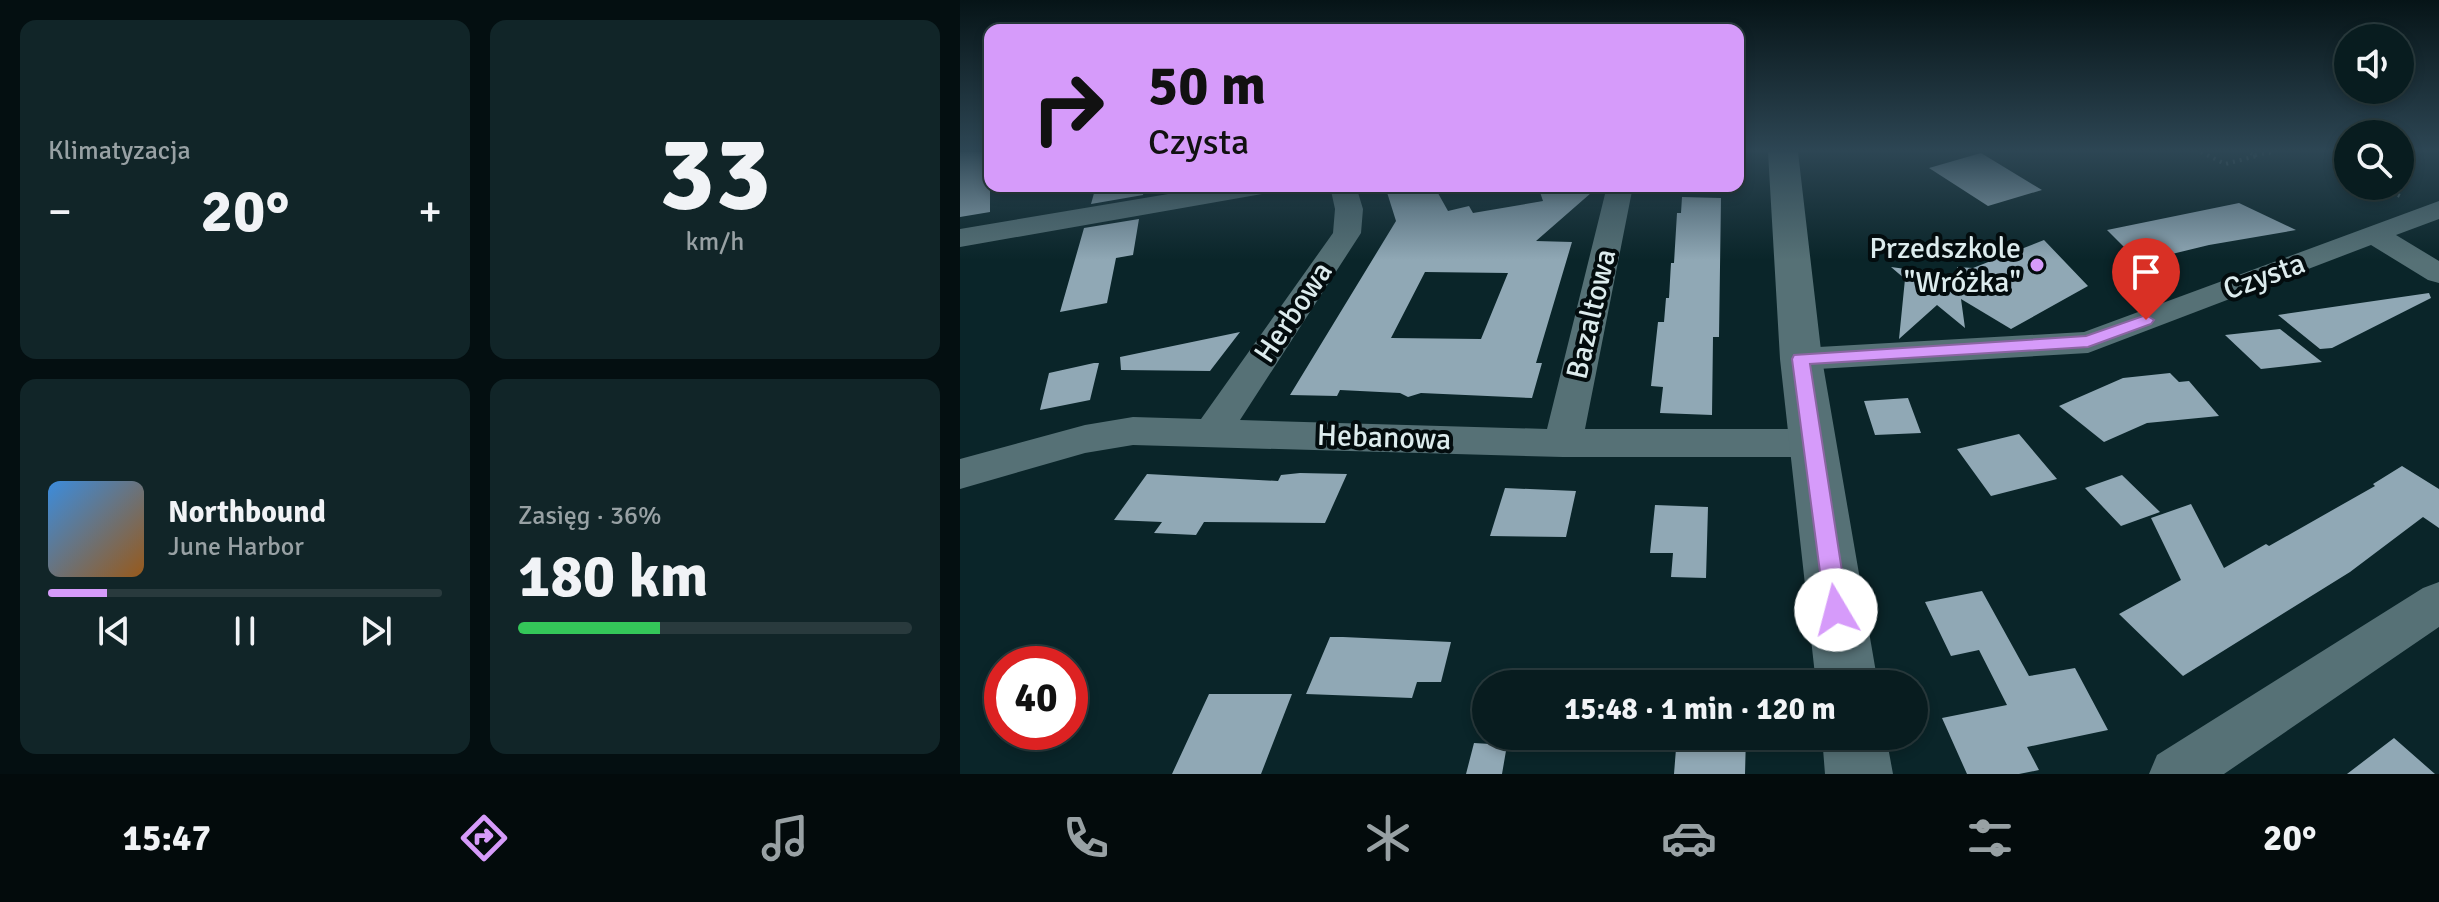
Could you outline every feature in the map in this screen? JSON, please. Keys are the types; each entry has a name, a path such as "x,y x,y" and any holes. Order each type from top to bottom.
{"street":[{"path":"1786,188 1801,359 1845,670"},
{"path":"960,238 1227,192"},
{"name":"Herbowa","path":"1213,431 1347,233 1349,209 1345,192"},
{"name":"Bazaltowa","path":"1563,443 1619,192"},
{"name":"Czysta","path":"1801,359 2088,342 2375,235 2425,204"},
{"path":"2375,235 2439,274"},
{"name":"Hebanowa","path":"960,474 1114,433 1213,431 1563,443 1813,443"},
{"path":"2176,774 2439,602"},
{"path":"1856,750 1859,774"}],"building":[{"path":"960,188 984,188 984,192 990,192 990,212 960,217"},
{"path":"1960,188 2042,190 1988,206"},
{"path":"1094,192 1144,192 1143,195 1091,204"},
{"path":"1387,192 1437,192 1448,211 1469,206 1473,213 1543,201 1540,192 1592,192 1536,241 1572,242 1536,363 1542,363 1532,398 1421,393 1408,397 1400,393 1340,390 1337,396 1290,395 1396,221","holes":["1425,272 1508,273 1481,339 1391,338"]},
{"path":"1682,197 1721,198 1719,337 1713,337 1712,415 1660,413 1663,387 1651,386 1658,322 1664,322 1666,298 1669,298 1677,213 1681,213"},
{"path":"2239,203 2296,230 2209,245 2139,262 2107,230"},
{"path":"1139,219 1133,255 1116,258 1107,303 1060,312 1084,228"},
{"path":"2044,240 2088,286 2011,329 1961,299 1965,328 1937,305 1899,339 1905,279 1891,267 1957,276 1957,267 1973,268"},
{"path":"2429,293 2431,298 2332,348 2320,349 2278,315"},
{"path":"2280,329 2322,362 2261,369 2225,335"},
{"path":"1240,332 1210,371 1121,370 1120,357"},
{"path":"1099,363 1090,400 1040,410 1049,373"},
{"path":"2170,373 2179,382 2189,381 2219,416 2147,423 2104,442 2059,406 2123,378"},
{"path":"1908,398 1921,433 1875,435 1864,401"},
{"path":"2019,434 2057,479 1991,496 1957,449"},
{"path":"2402,466 2439,489 2439,528 2423,517 2350,572 2183,676 2119,614 2181,580 2151,518 2191,504 2224,568 2375,486 2373,484"},
{"path":"1147,474 1278,481 1281,475 1347,474 1325,523 1204,522 1196,535 1154,533 1162,522 1114,520"},
{"path":"2122,475 2160,512 2121,526 2085,488"},
{"path":"1505,488 1576,491 1566,537 1490,536"},
{"path":"1655,505 1708,507 1706,578 1671,577 1673,553 1650,553"},
{"path":"1982,591 2029,676 2075,668 2108,730 2027,747 2039,770 2019,774 1967,774 1942,718 2007,705 1979,650 1951,656 1925,602"},
{"path":"1330,637 1451,642 1441,682 1417,682 1412,698 1306,694"},
{"path":"1209,694 1292,694 1261,774 1172,774"},
{"path":"2394,738 2435,774 2347,774"},
{"path":"1472,750 1506,750 1502,774 1466,774"},
{"path":"1676,750 1746,750 1745,774 1674,774"}],"place":[{"name":"Przedszkole \"Wróżka\"","path":"2037,265"}],"route":[{"path":"1836,610 1801,359 1826,360 2088,342 2146,320"}]}
